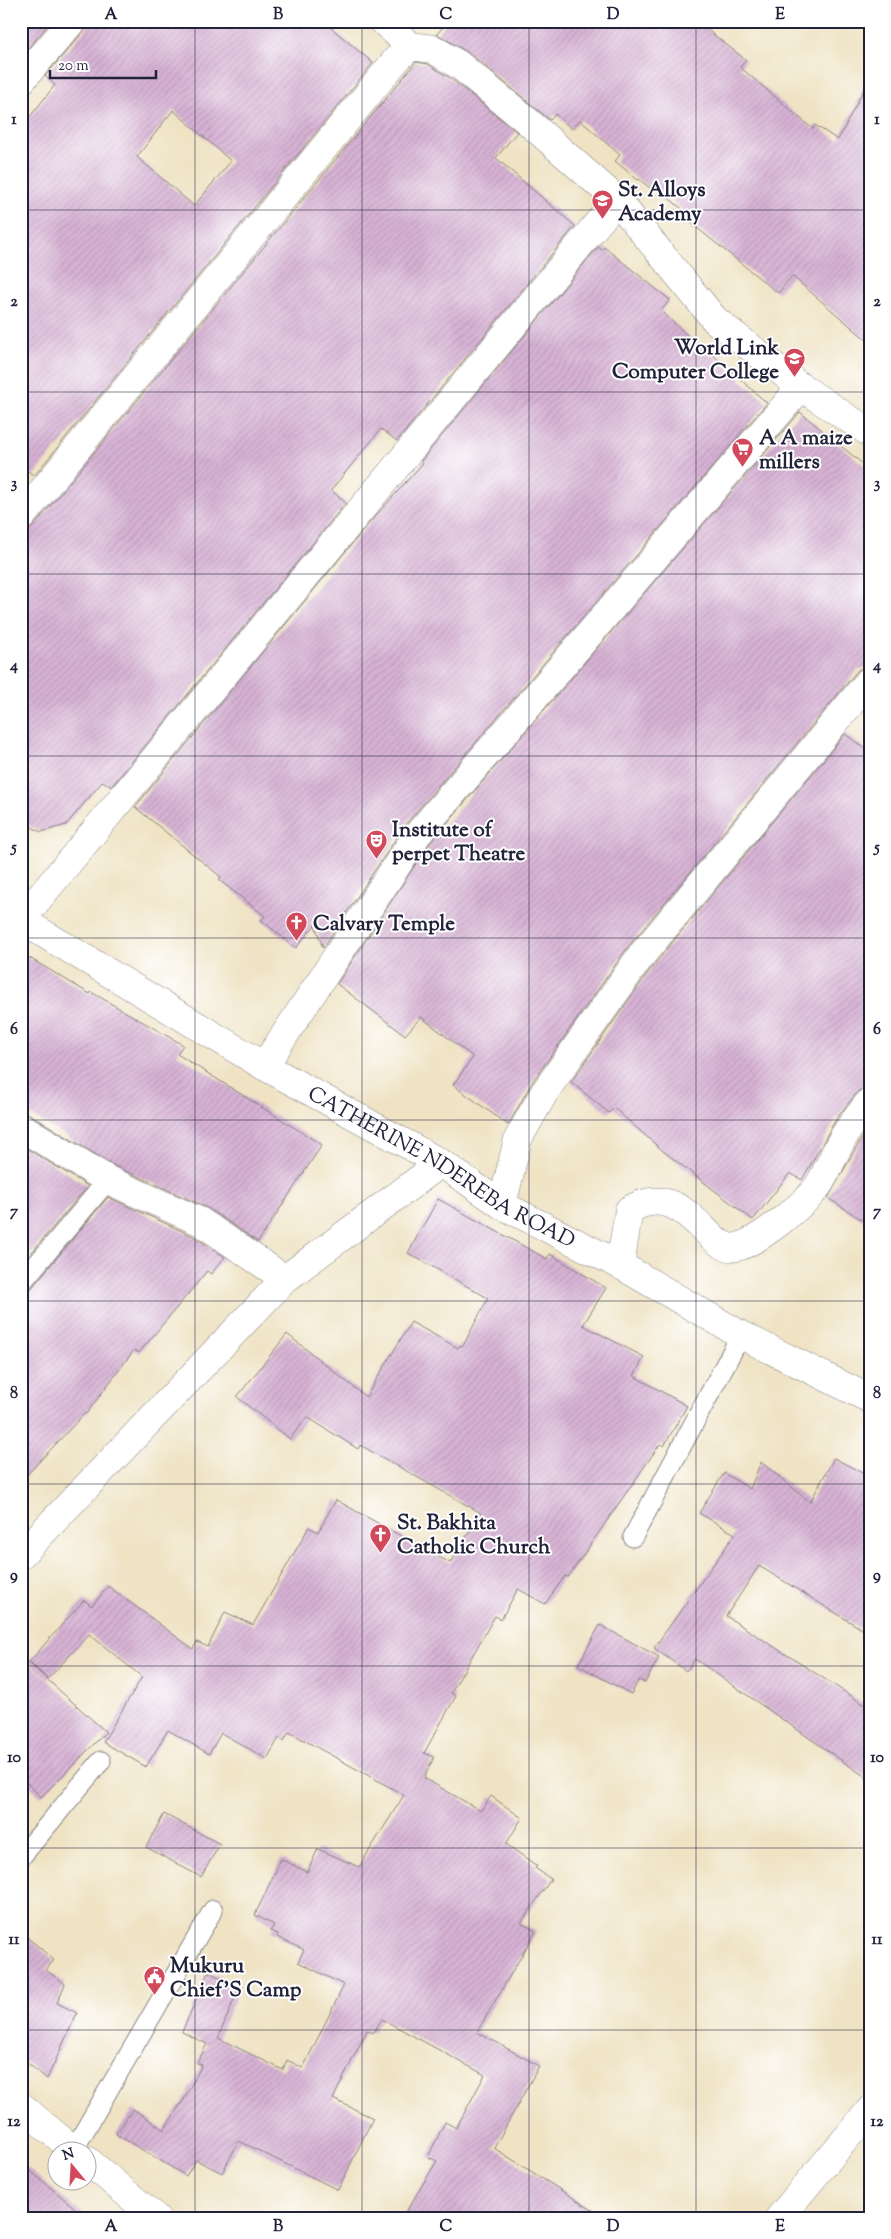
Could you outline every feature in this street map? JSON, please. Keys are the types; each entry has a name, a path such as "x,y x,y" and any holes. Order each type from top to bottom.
{"street":[{"path":"21,81 72,21"},
{"path":"383,21 410,46 434,49 459,65 525,119 617,200 714,320 801,387 870,433"},
{"path":"21,517 396,60 410,46"},
{"path":"21,920 617,200"},
{"path":"264,1066 417,835 801,387"},
{"path":"502,1205 518,1138 544,1093 640,957 870,680"},
{"name":"CATHERINE NDEREBA ROAD","path":"21,920 264,1066 441,1162 502,1205 620,1265 741,1335 870,1399"},
{"path":"620,1265 629,1210 640,1203 657,1201 679,1207 723,1245 736,1248 767,1233 818,1186 843,1137 870,1101"},
{"path":"21,1127 108,1180 202,1222 285,1279"},
{"path":"21,1555 285,1279 441,1162"},
{"path":"21,2106 64,2142"},
{"path":"779,2218 870,2110"},
{"path":"98,2171 147,2215"}],"lane":[{"path":"21,1283 108,1180"},
{"path":"633,1537 741,1335"},
{"path":"21,1858 101,1761"},
{"path":"86,2142 213,1910"}],"building":[{"path":"21,21 51,21 21,57"},
{"path":"87,21 323,21 373,63 34,476 21,465 21,128 55,85 45,76 84,31","holes":["173,110 231,161 194,206 137,157"]},
{"path":"448,21 696,21 746,60 740,67 813,129 815,125 838,140 870,77 870,343 792,276 778,293 691,223 694,219 653,185 650,188 615,161 620,155 580,120 572,129 555,114 550,120 469,53 437,34"},
{"path":"416,62 428,64 450,78 517,132 496,158 575,226 397,441 381,429 331,490 346,503 111,787 103,781 66,825 41,832 21,821 21,533 33,527"},
{"path":"598,247 602,250 604,247 670,300 661,311 701,348 703,346 767,403 405,825 323,948 315,925 296,948 261,920 265,916 219,880 221,877 135,807 370,522 423,463 421,461"},
{"path":"800,412 870,470 870,665 858,670 628,947 531,1084 508,1125 453,1085 473,1057 421,1017 405,1035 337,984 429,844"},
{"path":"845,734 870,752 870,1086 858,1091 836,1119 802,1180 790,1173 753,1220 663,1151 614,1108 609,1113 571,1082 652,967"},
{"path":"21,953 90,994 91,992 183,1045 177,1054 322,1145 258,1242 208,1208 115,1166 21,1111"},
{"path":"870,1127 870,1225 828,1198 857,1146"},
{"path":"21,1145 88,1186 21,1265"},
{"path":"108,1197 193,1236 225,1257 211,1274 207,1271 139,1353 134,1350 86,1414 21,1481 21,1294 30,1290"},
{"path":"438,1199 547,1259 550,1254 606,1288 583,1325 644,1357 634,1376 687,1406 664,1446 660,1444 568,1577 565,1576 545,1604 518,1589 501,1619 495,1616 451,1693 456,1696 424,1753 434,1757 424,1778 481,1811 491,1796 522,1818 506,1844 537,1866 535,1868 551,1879 521,1923 536,1931 477,2032 539,2066 494,2148 605,2218 402,2218 437,2161 428,2157 445,2122 456,2128 485,2075 382,2019 373,2033 367,2030 333,2099 373,2118 338,2190 239,2141 222,2173 196,2160 186,2176 116,2134 133,2109 164,2130 184,2099 202,2065 197,2063 207,2044 182,2032 208,1972 240,1986 218,2038 283,2070 287,2060 303,2068 344,1985 298,1962 304,1950 277,1937 278,1934 270,1931 274,1925 255,1915 281,1859 307,1872 318,1849 359,1867 404,1795 289,1732 284,1741 279,1738 267,1759 221,1733 209,1754 168,1730 146,1767 103,1742 142,1677 89,1634 48,1679 29,1662 84,1600 92,1606 108,1586 193,1649 197,1642 208,1647 225,1612 253,1625 309,1527 318,1532 336,1500 450,1563 481,1513 360,1445 358,1449 307,1417 290,1439 237,1397 287,1334 366,1397 411,1322 458,1348 460,1345 463,1346 488,1298 408,1253"},
{"path":"834,1458 870,1477 870,1634 759,1566 726,1616 870,1708 870,1780 695,1659 686,1671 654,1648 735,1534 699,1513 724,1473 750,1489 761,1462 810,1502"},
{"path":"600,1625 659,1657 645,1683 639,1680 631,1694 578,1665"},
{"path":"21,1656 106,1732 41,1797 21,1777"},
{"path":"164,1814 220,1844 201,1877 146,1847"},
{"path":"21,1932 54,1960 46,1970 65,1984 57,2003 77,2013 47,2079 21,2058"},
{"path":"21,2163 48,2186 48,2192 56,2192 87,2218 21,2218"}],"place":[{"name":"St. Alloys Academy","path":"602,220"},
{"name":"World Link Computer College","path":"795,378"},
{"name":"A A maize millers","path":"743,468"},
{"name":"Institute of perpet Theatre","path":"376,860"},
{"name":"Calvary Temple","path":"297,942"},
{"name":"St. Bakhita Catholic Church","path":"381,1553"},
{"name":"Mukuru Chief'S Camp","path":"154,1996"}]}
